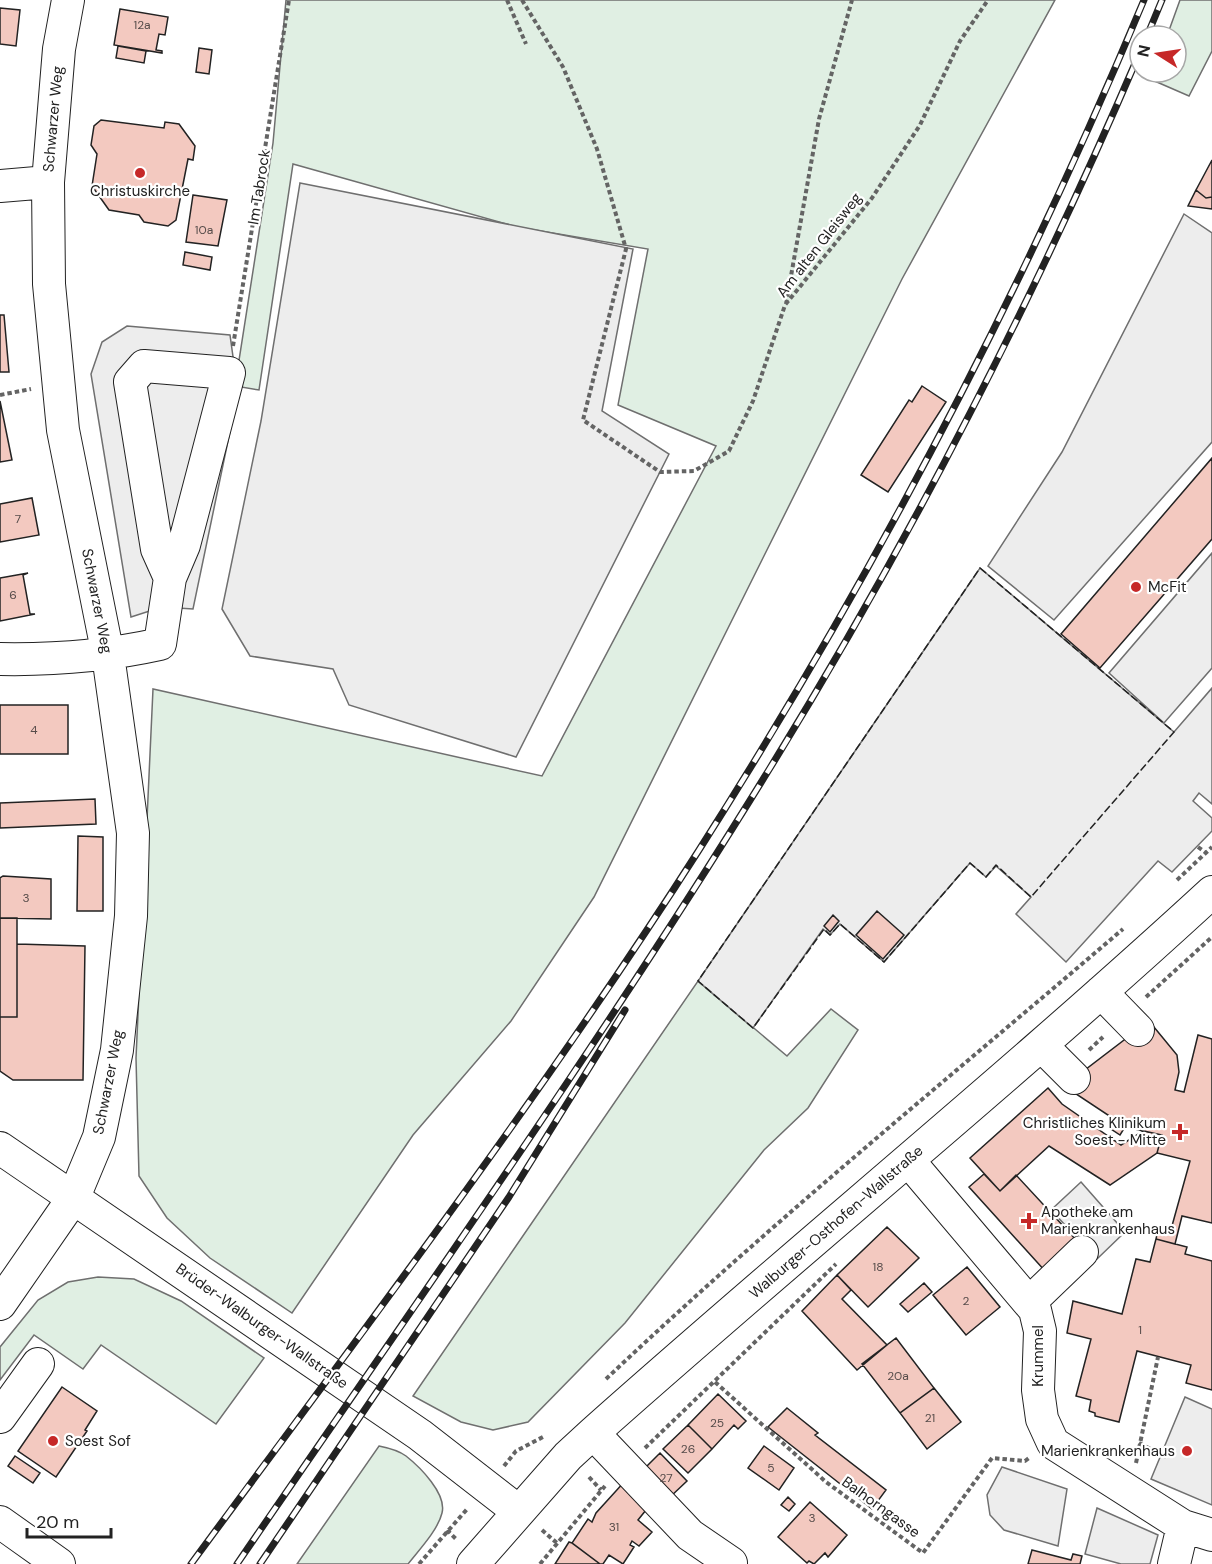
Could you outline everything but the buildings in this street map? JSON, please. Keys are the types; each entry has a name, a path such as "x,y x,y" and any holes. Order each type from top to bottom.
{"street":[{"name":"Schwarzer Weg","path":"0,1304 74,1197 99,1137 117,1050 131,916 133,833 108,655 63,430 49,284 48,182 59,49 68,0"},
{"path":"0,186 48,182"},
{"path":"0,659 56,660 108,655 160,644 170,578 184,545 229,373 144,366 130,382 157,549 170,578"},
{"name":"Walburger-Osthofen-Wallstraße","path":"473,1564 518,1511 592,1434 1041,1045 1212,892"},
{"path":"1101,992 1132,1023"},
{"path":"1041,1045 1069,1073"},
{"name":"Brüder-Walburger-Wallstraße","path":"0,1148 420,1435 518,1511"},
{"name":"Krummel","path":"908,1160 1030,1302 1038,1316 1040,1331 1038,1390 1042,1419 1053,1443"},
{"path":"1030,1302 1082,1252"},
{"path":"0,1417 38,1364"},
{"path":"592,1434 690,1535 730,1563"},
{"path":"1053,1443 1131,1493 1198,1530 1174,1564"},
{"path":"0,1522 59,1564"}],"path":[{"name":"Im Tabrock","path":"229,373 289,0"},
{"path":"507,0 526,44"},
{"name":"Am alten Gleisweg","path":"522,0 563,67 597,149 626,249 583,420 660,472 694,471 729,451 753,401 785,305 878,189 920,125 960,41 988,0"},
{"path":"785,305 819,119 852,0"},
{"path":"1198,847 1206,853"},
{"path":"1172,884 1212,847"},
{"path":"603,1381 669,1319 814,1192 1130,923"},
{"path":"1069,1073 1080,1058 1132,1023 1212,937"},
{"path":"624,1467 838,1262"},
{"path":"1131,1493 1139,1443 1158,1357"},
{"name":"Balhorngasse","path":"715,1382 826,1482 923,1553 992,1458 1024,1461 1053,1443"},
{"path":"488,1486 516,1451 545,1436"},
{"path":"1139,1443 1166,1457"},
{"path":"540,1564 601,1490"},
{"path":"419,1564 447,1530"}],"green space":[{"path":"286,0 1055,0 902,279 594,897 511,1021 413,1135 292,1313 210,1258 167,1218 139,1176 136,1058 153,689 542,776 716,446 618,405 648,249 517,227 293,164 259,390 235,386 273,143"},
{"path":"1180,0 1212,0 1212,51 1189,96 1161,84 1188,84 1188,24 1171,24"},
{"path":"698,981 787,1056 831,1009 858,1030 808,1108 764,1150 625,1323 528,1422 493,1430 461,1422 413,1396"},
{"path":"98,1277 134,1279 181,1301 264,1358 216,1424 101,1345 83,1369 34,1335 0,1380 0,1347 38,1300 68,1282"},
{"path":"379,1446 406,1456 425,1474 436,1490 440,1498 442,1513 432,1533 408,1564 297,1564"}],"shaded area":[{"path":"300,183 633,249 602,411 669,454 516,757 349,705 333,669 250,656 222,609 261,421"},
{"path":"1184,214 1212,233 1212,442 1054,620 988,566 1062,452"},
{"path":"127,326 230,335 238,393 193,609 162,607 131,617 91,374 102,342"},
{"path":"1212,553 1212,668 1164,723 1109,673"},
{"path":"980,568 1174,732 1212,688 1212,804 1199,793 1193,801 1212,818 1212,831 1172,872 1158,861 1066,962 1016,914 1031,897 996,866 986,877 970,863 884,962 840,924 830,935 823,929 753,1028 698,981"},
{"path":"1081,1182 1125,1232 1097,1259 1051,1210"},
{"name":"Marienkrankenhaus","path":"1185,1397 1212,1409 1212,1505 1151,1479"},
{"path":"1002,1467 1067,1489 1058,1546 1004,1530 990,1515 987,1495"},
{"path":"1097,1508 1158,1535 1150,1564 1121,1564 1085,1554"}],"railway":[{"path":"191,1564 451,1211 578,1032 699,850 762,748 824,645 940,434 1047,219 1144,0"},
{"path":"1152,24 1162,0"},
{"path":"237,1564 441,1268 642,970 707,870 822,682 921,506 1014,327 1128,79"},
{"path":"260,1564 509,1197 625,1010"}],"fence":[{"path":"980,568 1174,732 1031,897 996,865 986,877 970,863 884,962 840,924 830,935 824,929 753,1028 698,981 980,568"}],"place":[{"name":"Christuskirche","path":"140,173"},
{"name":"McFit","path":"1136,587"},
{"name":"Christliches Klinikum Soest - Mitte","path":"1180,1132"},
{"name":"Apotheke am Marienkrankenhaus","path":"1029,1221"},
{"name":"Soest Sof","path":"53,1441"},
{"name":"Marienkrankenhaus","path":"1187,1451"}]}
